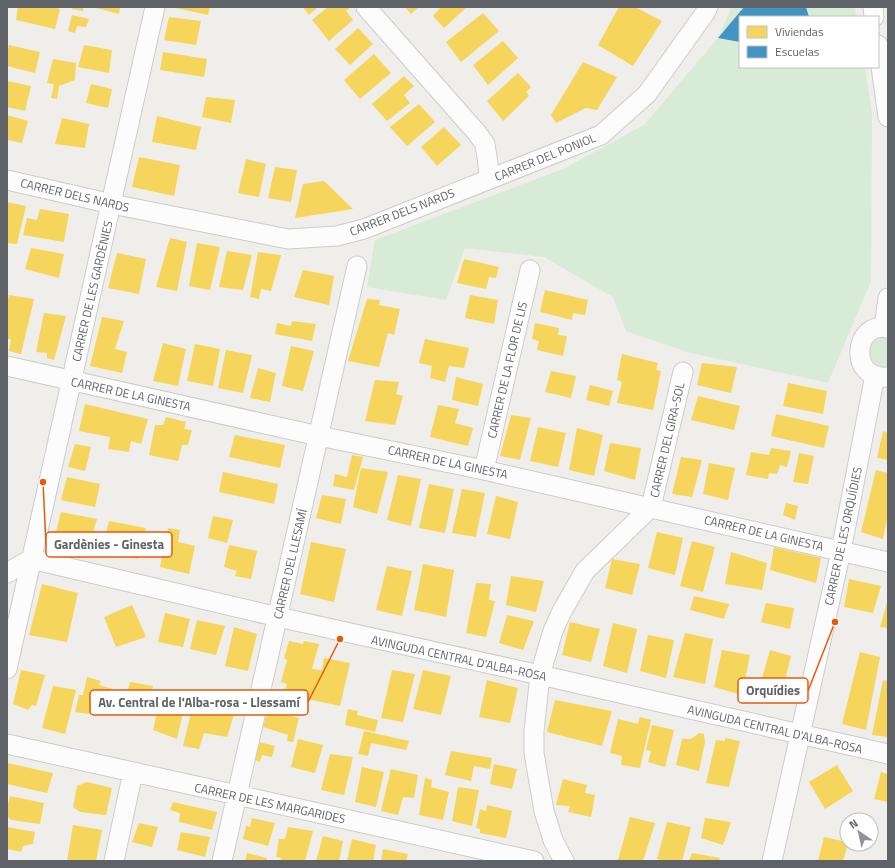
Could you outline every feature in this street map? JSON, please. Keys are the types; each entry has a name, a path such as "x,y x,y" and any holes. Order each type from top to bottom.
{"street":[{"name":"CARRER DE LES GARDÈNIES","path":"7,669 155,7"},
{"path":"366,7 485,144 489,179"},
{"name":"CARRER DEL PONIOL","path":"489,179 601,135 647,94 708,7"},
{"path":"879,52 888,117"},
{"name":"CARRER DELS NARDS","path":"7,180 112,204 288,239 337,236 364,229 489,179"},
{"name":"CARRER DEL LLESAMÍ","path":"222,861 358,266"},
{"name":"CARRER DE LA FLOR DE LIS","path":"484,470 530,270"},
{"path":"881,376 868,371 862,364 859,356 859,347 862,339 868,333 876,328 886,327 888,298"},
{"name":"CARRER DE LA GINESTA","path":"7,366 319,436 484,470 651,507 888,562"},
{"name":"CARRER DEL GIRA-SOL","path":"651,507 683,372"},
{"name":"CARRER DE LES ORQUÍDIES","path":"772,861 881,376"},
{"path":"564,861 553,840 544,811 534,753 534,731 540,675 553,631 561,613 585,572 651,507"},
{"path":"7,573 31,559"},
{"name":"AVINGUDA CENTRAL D'ALBA-ROSA","path":"31,559 278,617 888,754"},
{"name":"CARRER DE LES MARGARIDES","path":"7,744 534,861"},
{"path":"114,861 133,772"}],"green space":[{"path":"732,7 855,7 856,16 739,16 739,68 865,68 872,113 871,281 828,383 687,352 626,331 613,297 544,257 465,248 446,300 367,287 375,240 563,169 644,125 718,38"},
{"path":"888,334 888,367 882,367 873,362 870,358 868,348 874,338"}],"building: Viviendas":[{"path":"18,7 53,7 60,9 55,29 16,20"},
{"path":"72,7 83,7 83,11 72,9"},
{"path":"92,7 120,7 119,14"},
{"path":"171,7 210,7 208,15"},
{"path":"303,7 318,7 309,15"},
{"path":"328,7 348,7 349,9 346,11 353,20 329,41 312,20"},
{"path":"405,7 419,7 411,14"},
{"path":"441,7 467,7 444,28 433,16"},
{"path":"619,7 635,7 662,21 633,66 598,45"},
{"path":"483,13 499,31 461,62 446,42"},
{"path":"72,15 89,19 86,27 77,26 75,33 68,31"},
{"path":"169,17 201,21 196,45 164,40"},
{"path":"358,28 373,44 350,65 335,49"},
{"path":"503,41 518,58 488,85 473,65"},
{"path":"9,45 40,52 35,73 7,66 7,53"},
{"path":"84,45 112,50 109,73 78,67"},
{"path":"163,52 207,59 204,77 160,70"},
{"path":"374,54 391,73 360,99 344,80"},
{"path":"53,59 76,63 75,80 59,86 57,99 51,98 54,84 47,83"},
{"path":"583,62 617,77 597,110 586,108 556,123 551,115"},
{"path":"518,73 531,87 526,92 529,96 503,121 487,101"},
{"path":"404,76 414,86 404,95 410,103 387,121 372,104"},
{"path":"7,81 31,86 25,111 7,107"},
{"path":"91,84 112,89 108,108 86,103"},
{"path":"206,97 235,100 231,123 202,117"},
{"path":"419,104 435,122 407,146 390,127"},
{"path":"7,115 28,121 22,143 7,140"},
{"path":"157,116 201,127 196,150 152,142"},
{"path":"62,118 89,124 85,148 55,144"},
{"path":"444,127 461,145 437,166 421,147"},
{"path":"139,157 180,165 174,196 132,187"},
{"path":"246,159 266,164 259,197 238,193"},
{"path":"275,167 297,170 291,202 268,198"},
{"path":"324,181 353,209 295,218 303,184"},
{"path":"7,202 26,206 17,244 7,243"},
{"path":"40,209 69,214 64,242 23,235 27,218 37,220"},
{"path":"170,238 187,242 177,291 156,287"},
{"path":"197,243 220,247 210,290 189,286"},
{"path":"31,248 64,254 59,278 25,269"},
{"path":"227,251 252,255 243,290 219,287"},
{"path":"258,252 281,255 271,291 261,289 259,299 250,297"},
{"path":"117,253 146,259 139,294 108,288"},
{"path":"464,259 499,267 496,278 489,277 486,289 457,283"},
{"path":"303,270 334,276 329,305 294,297"},
{"path":"545,290 588,300 585,315 573,313 572,320 540,312"},
{"path":"9,295 34,299 21,354 9,351 11,339 7,339 7,303"},
{"path":"470,295 498,300 494,324 465,318"},
{"path":"367,299 380,300 379,305 400,309 394,335 388,333 379,367 348,361"},
{"path":"44,313 66,316 54,360 47,358 47,353 36,352"},
{"path":"102,317 124,321 115,349 127,352 122,373 90,366"},
{"path":"292,321 316,324 312,341 275,334 277,323 291,326"},
{"path":"535,323 559,328 558,335 567,336 563,356 537,350 539,341 532,339"},
{"path":"425,339 469,348 464,368 449,366 445,382 430,378 432,366 419,363"},
{"path":"163,343 186,349 178,386 153,381"},
{"path":"195,344 220,349 213,386 187,381"},
{"path":"291,346 314,351 303,391 282,386"},
{"path":"226,350 252,355 243,393 218,388"},
{"path":"622,354 658,363 656,370 661,371 653,410 617,403 622,382 617,380"},
{"path":"702,363 737,367 731,393 697,385"},
{"path":"258,368 276,373 270,402 250,398"},
{"path":"551,371 576,376 571,398 545,392"},
{"path":"456,377 483,384 478,406 452,400"},
{"path":"375,380 399,382 396,394 403,396 395,425 365,421"},
{"path":"788,383 827,391 823,414 783,406"},
{"path":"590,385 613,391 609,406 586,400"},
{"path":"698,396 740,406 734,430 691,420"},
{"path":"85,404 148,419 141,444 131,441 129,452 108,449 110,437 79,431"},
{"path":"438,405 459,409 455,423 473,428 468,446 430,437"},
{"path":"776,414 829,426 824,448 771,436"},
{"path":"511,415 531,418 520,460 500,456"},
{"path":"166,417 186,422 184,429 192,430 188,445 182,445 178,461 149,455 155,425 163,425"},
{"path":"538,427 566,433 558,467 530,461"},
{"path":"577,428 603,435 594,476 569,470"},
{"path":"883,431 888,433 888,460 877,458"},
{"path":"235,435 285,445 280,468 229,457"},
{"path":"610,443 641,448 635,480 604,471"},
{"path":"75,444 91,447 85,471 68,467"},
{"path":"771,448 791,451 787,467 780,465 777,474 769,473 768,479 746,475 751,452 769,455"},
{"path":"799,453 814,456 808,484 793,482"},
{"path":"352,455 363,457 354,490 333,486 335,474 347,477"},
{"path":"681,457 702,460 692,497 672,494"},
{"path":"709,463 735,468 728,500 703,494"},
{"path":"361,468 388,472 377,514 353,507"},
{"path":"876,470 888,473 888,515 883,539 861,532"},
{"path":"223,472 278,484 274,504 219,492"},
{"path":"398,475 421,479 411,526 387,520"},
{"path":"67,477 100,484 95,507 61,500"},
{"path":"429,484 454,489 445,533 419,528"},
{"path":"462,489 485,493 476,537 452,533"},
{"path":"322,495 346,499 341,524 316,518"},
{"path":"496,496 518,502 510,539 487,534"},
{"path":"786,503 798,506 795,520 783,515"},
{"path":"61,512 97,519 89,546 80,545 79,549 63,547 62,542 54,539"},
{"path":"213,516 233,520 227,543 208,538"},
{"path":"109,521 146,528 138,559 101,552"},
{"path":"168,528 180,530 178,542 195,546 189,574 160,567"},
{"path":"657,532 683,538 675,575 648,568"},
{"path":"692,541 715,547 703,592 680,586"},
{"path":"311,542 346,549 334,602 300,594"},
{"path":"229,545 257,551 251,579 235,576 237,571 224,567"},
{"path":"774,547 821,558 816,583 770,570"},
{"path":"731,552 767,563 762,590 725,584"},
{"path":"612,559 640,564 632,595 605,588"},
{"path":"423,564 454,570 446,617 414,610"},
{"path":"387,566 412,571 402,616 376,610"},
{"path":"511,576 544,581 536,612 506,605"},
{"path":"849,579 881,586 873,613 844,607"},
{"path":"476,583 491,584 489,600 495,601 486,637 466,633"},
{"path":"42,584 78,593 67,642 29,635"},
{"path":"694,596 729,604 724,619 690,610"},
{"path":"888,599 888,628 880,627"},
{"path":"766,603 794,608 790,629 761,622"},
{"path":"132,605 146,637 116,647 104,617"},
{"path":"165,613 190,619 183,647 158,642"},
{"path":"507,615 534,621 523,650 499,643"},
{"path":"197,620 225,626 216,655 190,649"},
{"path":"570,622 600,629 591,662 562,655"},
{"path":"613,623 637,629 627,673 603,666"},
{"path":"234,627 257,634 248,671 225,666"},
{"path":"685,633 713,639 705,684 673,677"},
{"path":"648,635 674,640 666,678 640,671"},
{"path":"289,641 303,644 304,641 319,644 312,669 322,670 324,658 350,663 340,706 284,694 287,684 281,682 287,660 284,658"},
{"path":"722,650 750,655 742,695 714,687"},
{"path":"770,650 791,656 784,684 762,678"},
{"path":"860,652 880,657 866,730 842,724"},
{"path":"21,670 45,675 36,706 32,705 28,710 13,704"},
{"path":"392,670 415,674 403,722 381,718"},
{"path":"423,670 451,676 441,715 413,709"},
{"path":"87,677 101,681 99,685 113,689 108,711 98,709 97,715 75,712 79,695 83,695"},
{"path":"487,680 518,688 510,723 479,717"},
{"path":"883,680 888,681 888,737 872,735"},
{"path":"130,682 153,686 146,712 123,706"},
{"path":"53,686 76,690 65,734 42,728"},
{"path":"162,692 186,699 177,739 153,730"},
{"path":"194,700 236,708 227,737 204,733 199,749 183,746"},
{"path":"555,700 612,711 602,746 547,732"},
{"path":"348,709 358,711 357,715 378,720 375,732 345,725"},
{"path":"268,710 299,718 293,742 287,741 288,735 263,727"},
{"path":"640,717 651,720 640,768 621,765 622,756 610,753 618,719 638,724"},
{"path":"652,725 674,730 665,767 648,762 651,751 646,750"},
{"path":"364,731 409,741 406,750 371,743 368,756 358,754"},
{"path":"699,733 704,734 705,742 699,771 676,765 682,739 691,739"},
{"path":"725,738 740,741 729,787 706,783 716,740 725,741"},
{"path":"298,739 323,745 315,773 291,767"},
{"path":"259,742 275,746 272,757 262,755 260,762 255,760"},
{"path":"451,751 492,758 490,769 474,766 471,781 445,775"},
{"path":"330,754 353,757 344,795 321,790"},
{"path":"7,763 53,773 47,793 7,784"},
{"path":"494,764 517,769 512,789 490,784"},
{"path":"837,765 853,791 825,809 809,782"},
{"path":"362,767 384,772 376,807 355,802"},
{"path":"391,769 418,775 414,798 403,797 398,815 381,811"},
{"path":"881,772 888,774 888,802 874,799"},
{"path":"425,778 432,780 431,787 449,792 443,820 419,815"},
{"path":"563,779 587,785 585,793 595,795 591,817 568,812 570,806 556,805"},
{"path":"87,782 112,788 106,815 80,812 73,807 77,786"},
{"path":"458,787 479,790 472,826 452,821"},
{"path":"10,796 44,803 40,824 11,820 7,816"},
{"path":"173,802 217,812 212,830 179,822 180,813 170,810"},
{"path":"487,805 512,811 506,838 480,833 480,829 476,828 480,809 486,811"},
{"path":"630,817 655,823 643,861 618,860"},
{"path":"252,818 275,823 268,846 243,839 246,826 250,827"},
{"path":"705,818 731,822 723,845 701,838"},
{"path":"667,822 691,827 682,861 663,861 657,859"},
{"path":"139,823 158,827 152,847 132,842"},
{"path":"73,825 102,830 96,861 67,861"},
{"path":"7,827 35,832 33,844 23,846 21,852 7,849"},
{"path":"288,827 313,831 305,861 280,861 281,858 276,857 279,839 285,839"},
{"path":"181,832 210,837 205,857 177,850"},
{"path":"323,836 343,841 339,861 316,861"},
{"path":"824,837 839,840 839,852 846,852 843,861 818,861"},
{"path":"352,839 376,845 373,861 347,861"},
{"path":"383,849 408,854 406,861 381,861"},
{"path":"247,853 267,858 267,861 245,861"},
{"path":"692,853 720,858 719,861 689,861"}],"building: Escuelas":[{"path":"744,7 806,7 809,16 739,16 739,42 718,38"}],"place":[{"name":"Gardènies - Ginesta","path":"43,482"},
{"name":"Orquídies","path":"835,622"},
{"name":"Av. Central de l'Alba-rosa - Llessamí","path":"340,639"}]}
